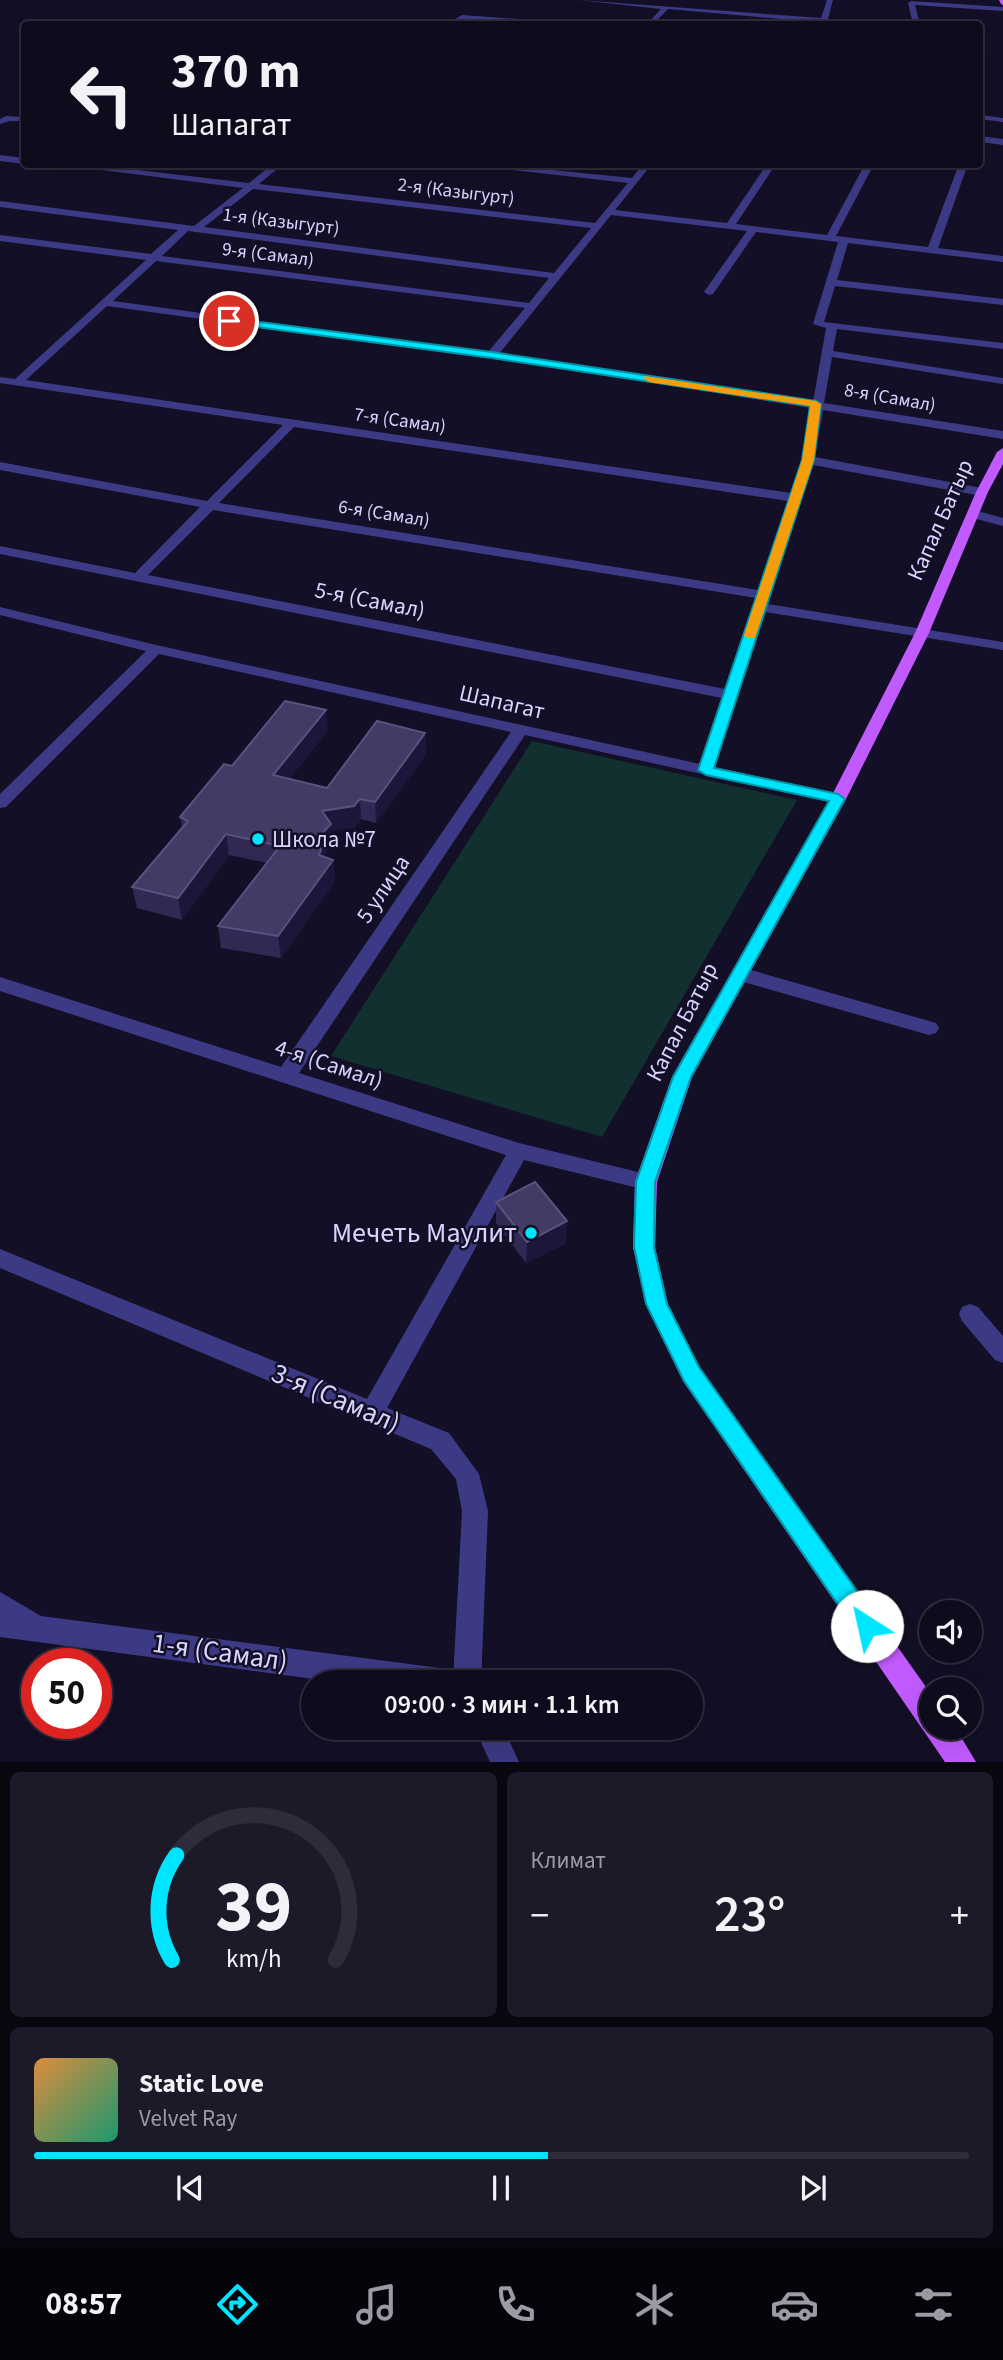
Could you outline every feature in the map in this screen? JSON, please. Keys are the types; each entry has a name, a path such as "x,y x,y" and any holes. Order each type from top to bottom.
{"main road":[{"name":"Капал Батыр","path":"919,1701 691,1374 657,1304 644,1247 646,1182 682,1077 838,799 922,633 982,492 1003,452"},
{"path":"947,1740 962,1762"}],"street":[{"path":"581,0 824,20 830,0"},
{"path":"915,21 911,3 1003,9"},
{"path":"653,21 666,7"},
{"path":"455,21 461,17 517,21"},
{"path":"983,117 1003,120"},
{"path":"0,122 9,118 21,119"},
{"path":"983,139 1003,142"},
{"path":"0,158 21,161"},
{"name":"2-я (Казыгурт)","path":"94,168 598,226"},
{"path":"17,383 154,258 274,168"},
{"path":"503,168 635,181"},
{"path":"492,355 645,168"},
{"path":"730,226 769,168"},
{"path":"830,238 868,168"},
{"path":"932,250 963,168"},
{"name":"1-я (Казыгурт)","path":"0,204 557,276"},
{"path":"610,212 1003,259"},
{"path":"709,292 753,229"},
{"name":"9-я (Самал)","path":"0,238 532,306"},
{"path":"706,770 808,460 827,353 825,325 831,282 844,240"},
{"path":"831,282 1003,302"},
{"name":"8-я (Самал)","path":"106,303 492,355 1003,435"},
{"path":"825,325 1003,346"},
{"path":"827,353 1003,381"},
{"name":"7-я (Самал)","path":"0,380 796,498"},
{"path":"138,577 290,425"},
{"path":"808,460 982,492"},
{"name":"6-я (Самал)","path":"0,466 1003,646"},
{"path":"974,514 1003,522"},
{"name":"5-я (Самал)","path":"0,550 730,695"},
{"name":"Шапагат","path":"0,611 156,649 838,799"},
{"path":"0,803 156,649"},
{"name":"5 улица","path":"286,1076 521,729"},
{"path":"740,974 929,1028"},
{"name":"4-я (Самал)","path":"0,984 519,1151 646,1182"},
{"path":"372,1413 519,1151"},
{"name":"3-я (Самал)","path":"0,1258 440,1441 467,1474 475,1511 468,1670"},
{"path":"970,1314 1003,1353"},
{"path":"0,1605 35,1628"},
{"name":"1-я (Самал)","path":"0,1623 350,1670"},
{"path":"494,1740 505,1762"}],"green space":[{"path":"532,741 797,800 602,1137 331,1056"}],"building":[{"name":"Школа №7","path":"285,701 326,710 273,775 327,788 377,721 425,733 375,802 360,799 354,806 322,811 331,824 316,840 322,847 319,855 333,860 278,936 218,926 280,846 226,834 178,898 132,887 188,821 180,817 224,764 232,766"},
{"path":"535,1182 567,1221 527,1242 496,1202"}],"slow traffic":[{"path":"649,379 816,404 808,460 750,635"}],"place":[{"name":"Школа №7","path":"258,839"},
{"name":"Мечеть Маулит","path":"531,1233"}],"route":[{"path":"229,321 492,355 816,404 808,460 706,770 838,799 682,1077 646,1182 644,1247 657,1304 691,1374 867,1626"}]}
